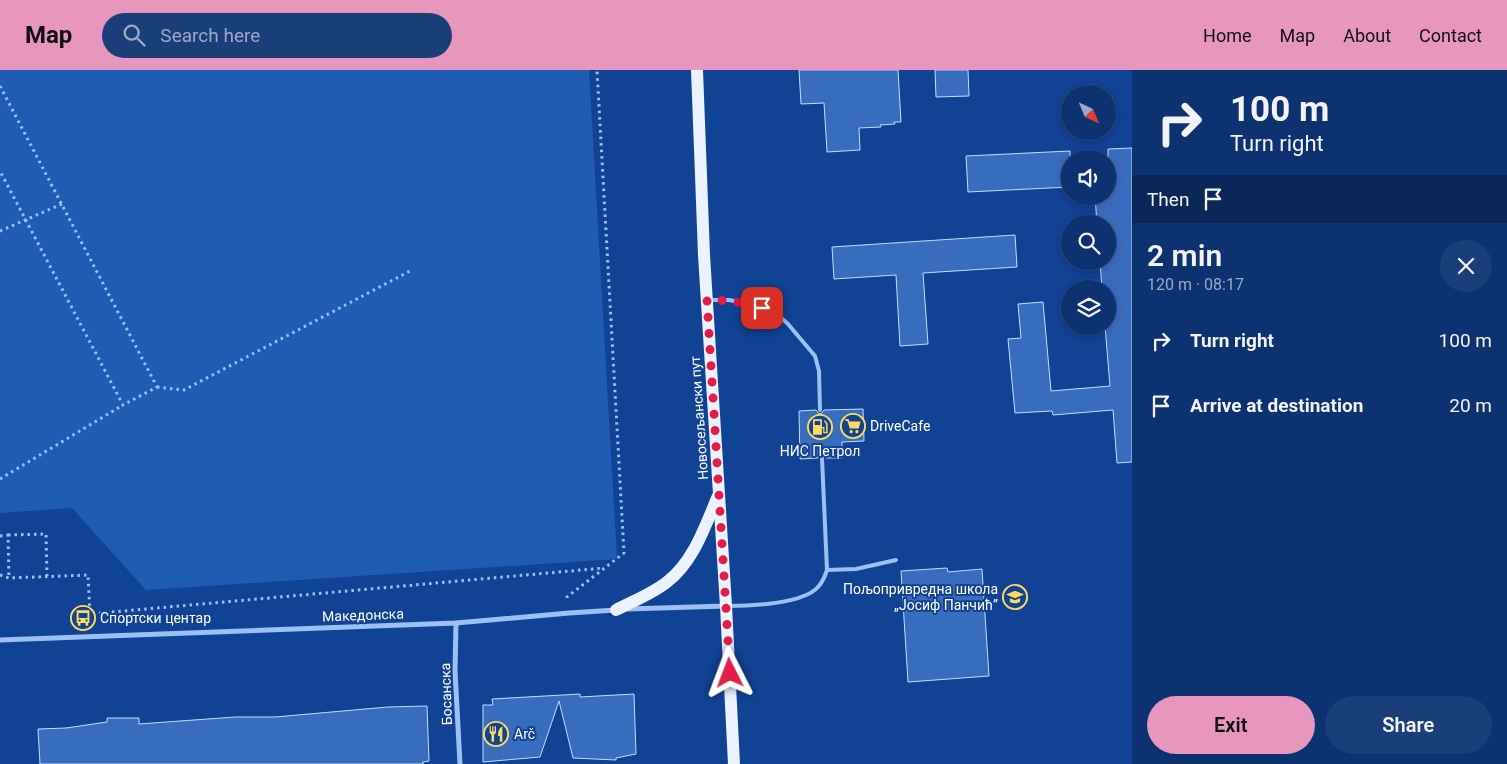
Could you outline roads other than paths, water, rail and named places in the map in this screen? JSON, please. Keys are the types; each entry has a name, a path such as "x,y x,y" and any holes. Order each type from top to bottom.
{"main road":[{"name":"Новосељански пут","path":"697,70 707,300 734,764"},
{"path":"616,610 668,582 682,568 695,548 719,493"}],"street":[{"name":"Македонска","path":"0,640 456,623 616,610 726,606"},
{"name":"Босанска","path":"456,623 455,672 460,764"}],"lane":[{"path":"707,300 730,300 749,304 776,313 788,324 815,356 819,371 820,410"},
{"path":"726,606 758,606 790,600 810,594 823,580 827,570 822,458"},
{"path":"827,570 856,569 896,560"}],"place":[{"name":"DriveCafe","path":"853,426"},
{"name":"НИС Петрол","path":"820,427"},
{"name":"Пољопривредна школа „Јосиф Панчић”","path":"1015,597"},
{"name":"Спортски центар","path":"83,618"},
{"name":"Arč","path":"496,734"}]}
